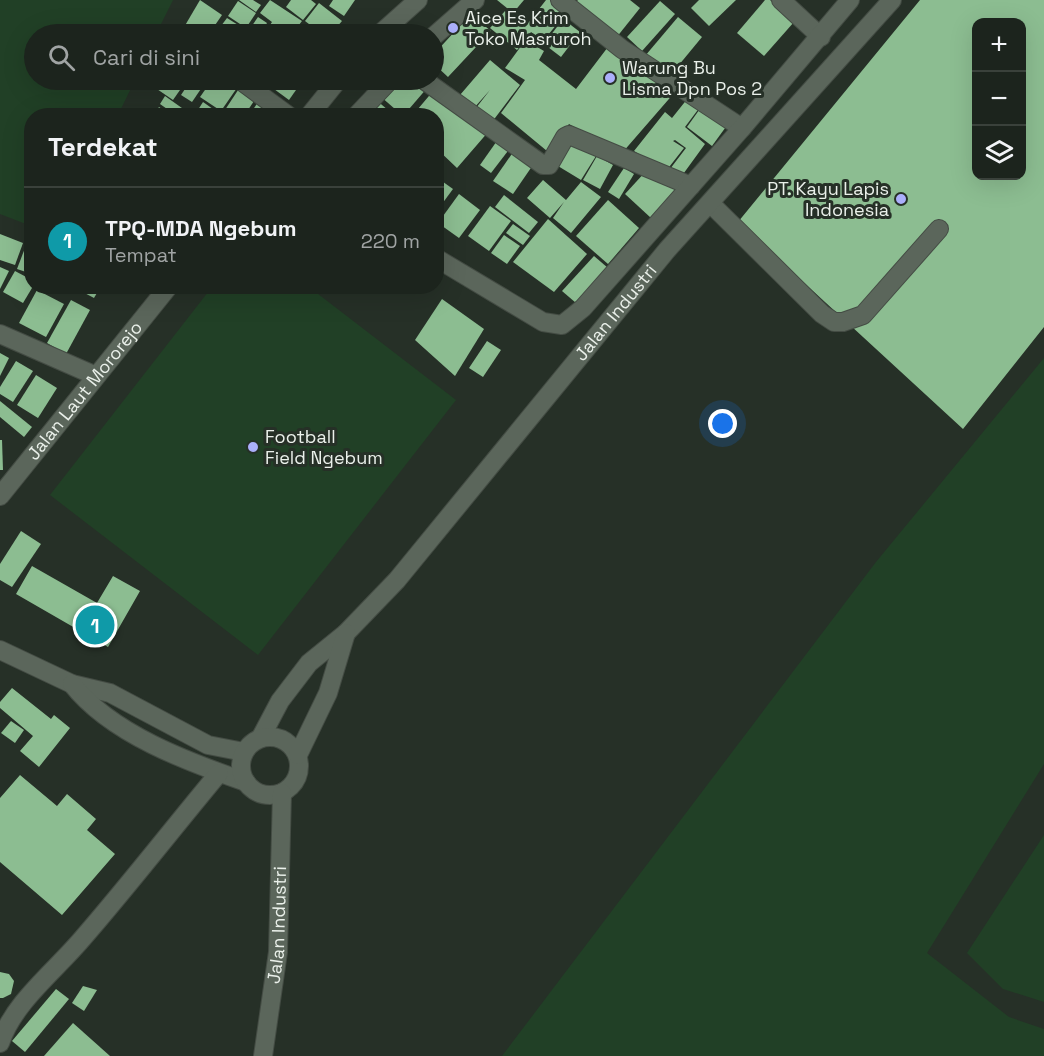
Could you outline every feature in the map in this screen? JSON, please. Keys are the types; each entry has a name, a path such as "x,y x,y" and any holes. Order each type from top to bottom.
{"street":[{"path":"391,24 418,0"},
{"path":"444,27 475,0"},
{"path":"560,0 622,49 742,128"},
{"path":"781,0 821,37"},
{"path":"444,263 543,322 562,325 583,308 821,37 850,0"},
{"name":"Jalan Industri","path":"244,752 261,737 280,701 309,663 346,633 397,580 605,322 892,0"},
{"path":"254,90 278,108"},
{"path":"315,108 330,90"},
{"path":"364,108 381,90"},
{"path":"438,90 543,165 549,165 565,137 569,135 691,186"},
{"path":"710,203 822,314 834,322 843,322 863,315 939,229"},
{"name":"Jalan Laut Mororejo","path":"0,496 163,294"},
{"path":"0,334 96,376"},
{"name":"Jalan Industri","path":"263,1056 278,952 282,793 293,783 300,770 298,755 328,693 346,633"},
{"path":"0,650 72,684 110,693 208,745 244,752 242,773 246,782"},
{"path":"72,684 86,702 99,713 162,748 246,782 260,793 282,793"},
{"path":"261,737 276,737 283,740 289,743 298,755"},
{"path":"0,1043 4,1031 20,1007 82,940 219,773"}],"green space":[{"path":"0,0 173,0 161,24 24,24 24,90 130,90 121,108 24,108 24,223 0,214"},
{"name":"Football Field Ngebum","path":"207,294 318,294 456,400 258,655 50,495"},
{"path":"1044,358 1044,764 927,953 1009,1017 1044,1029 1044,1056 502,1056 876,562"},
{"path":"1044,835 1044,1002 1003,989 967,953"}],"building":[{"path":"200,0 222,15 216,24 186,24"},
{"path":"239,0 253,0 261,5 256,12"},
{"path":"270,0 302,21 300,24 271,24 272,22 260,13"},
{"path":"291,0 311,0 316,4 303,20 286,7"},
{"path":"333,0 355,0 344,16 329,6"},
{"path":"497,0 524,0 513,13"},
{"path":"546,0 552,0 567,12 543,41 531,32 525,40 544,51 539,60 576,89 611,43 675,92 622,153 569,124 547,151 501,113 525,80 505,68 524,42 517,50 490,28 505,11 525,27"},
{"path":"578,0 630,0 640,8 616,38 574,4"},
{"path":"699,0 736,0 709,26 691,8"},
{"path":"765,0 770,0 794,22 764,56 737,33"},
{"name":"PT. Kayu Lapis Indonesia","path":"920,0 1044,0 1044,327 963,429 738,222"},
{"path":"238,1 256,13 249,24 240,24 228,16"},
{"path":"660,1 675,14 642,51 627,37"},
{"path":"319,3 342,21 339,24 309,24 305,21"},
{"path":"466,11 491,31 448,77 444,73 444,43 457,29 453,27"},
{"path":"258,17 267,23 266,24 253,24"},
{"path":"678,17 702,37 669,77 645,56"},
{"path":"227,18 237,24 222,24"},
{"path":"563,19 580,32 561,57 544,44"},
{"path":"490,60 520,85 492,122 476,108 490,90 474,108 460,95"},
{"path":"158,90 180,90 173,100"},
{"path":"184,90 200,90 192,102 181,95"},
{"path":"205,90 236,90 223,108 216,108 200,97"},
{"path":"238,90 251,90 258,95 249,108 226,108"},
{"path":"275,90 296,90 289,100"},
{"path":"386,90 425,90 410,108 394,108 380,96"},
{"path":"434,90 489,131 457,168 444,156 444,108 419,108"},
{"path":"165,96 182,108 166,108 160,104"},
{"path":"688,98 700,107 685,127 705,144 681,177 670,169 686,148 675,140 673,141 684,148 666,171 634,151 665,112 672,118"},
{"path":"375,99 386,108 368,108"},
{"path":"203,102 212,108 199,108"},
{"path":"258,102 267,108 254,108"},
{"path":"702,106 728,124 712,146 687,127"},
{"path":"499,138 511,147 491,173 480,165"},
{"path":"568,139 596,156 581,180 553,163"},
{"path":"516,148 535,162 513,194 493,181"},
{"path":"597,156 613,165 600,189 583,180"},
{"path":"624,168 634,174 619,199 608,192"},
{"path":"647,170 680,185 651,218 625,194"},
{"path":"543,180 566,200 581,182 601,197 571,233 553,218 564,202 550,218 527,198"},
{"path":"444,183 453,189 444,201"},
{"path":"459,194 480,210 459,238 444,227 444,215"},
{"path":"504,195 538,222 529,233 495,207"},
{"path":"608,200 639,228 608,264 576,236"},
{"path":"490,206 511,221 489,251 468,236"},
{"path":"548,219 587,254 554,292 513,262"},
{"path":"513,224 530,236 523,245 506,233"},
{"path":"0,234 23,243 15,265 0,260"},
{"path":"504,235 520,246 507,264 491,253"},
{"path":"24,251 24,271 17,269"},
{"path":"594,256 608,268 576,303 562,291"},
{"path":"0,267 9,271 0,289"},
{"path":"15,271 24,276 24,294 28,294 23,303 3,292"},
{"path":"35,294 45,294 64,304 46,337 19,323"},
{"path":"442,299 484,329 455,376 415,340"},
{"path":"71,300 90,310 66,354 47,343"},
{"path":"487,341 501,350 483,377 469,368"},
{"path":"0,353 9,358 0,376"},
{"path":"16,361 33,371 13,402 0,394 0,387"},
{"path":"36,375 57,388 38,418 17,405"},
{"path":"0,401 32,427 24,437 0,417"},
{"path":"0,440 2,440 3,470 0,470"},
{"path":"21,531 41,544 12,587 0,580 0,564"},
{"path":"32,566 97,603 113,576 140,591 108,647 16,594"},
{"path":"12,688 51,719 54,715 70,728 39,767 20,751 33,736 0,708 0,702"},
{"path":"11,721 24,730 15,743 1,733"},
{"path":"20,775 57,806 67,794 96,819 87,830 115,854 62,915 0,862 0,798"},
{"path":"0,972 9,974 14,981 11,994 3,998 0,998"},
{"path":"83,986 97,990 84,1011 72,1003"},
{"path":"56,989 69,999 25,1052 12,1041"},
{"path":"73,1023 110,1056 44,1056"}],"place":[{"name":"Aice Es Krim Toko Masruroh","path":"453,28"},
{"name":"Warung Bu Lisma Dpn Pos 2","path":"610,78"},
{"name":"PT. Kayu Lapis Indonesia","path":"901,199"},
{"name":"Football Field Ngebum","path":"253,447"},
{"name":"TPQ-MDA Ngebum","path":"95,625"}]}
